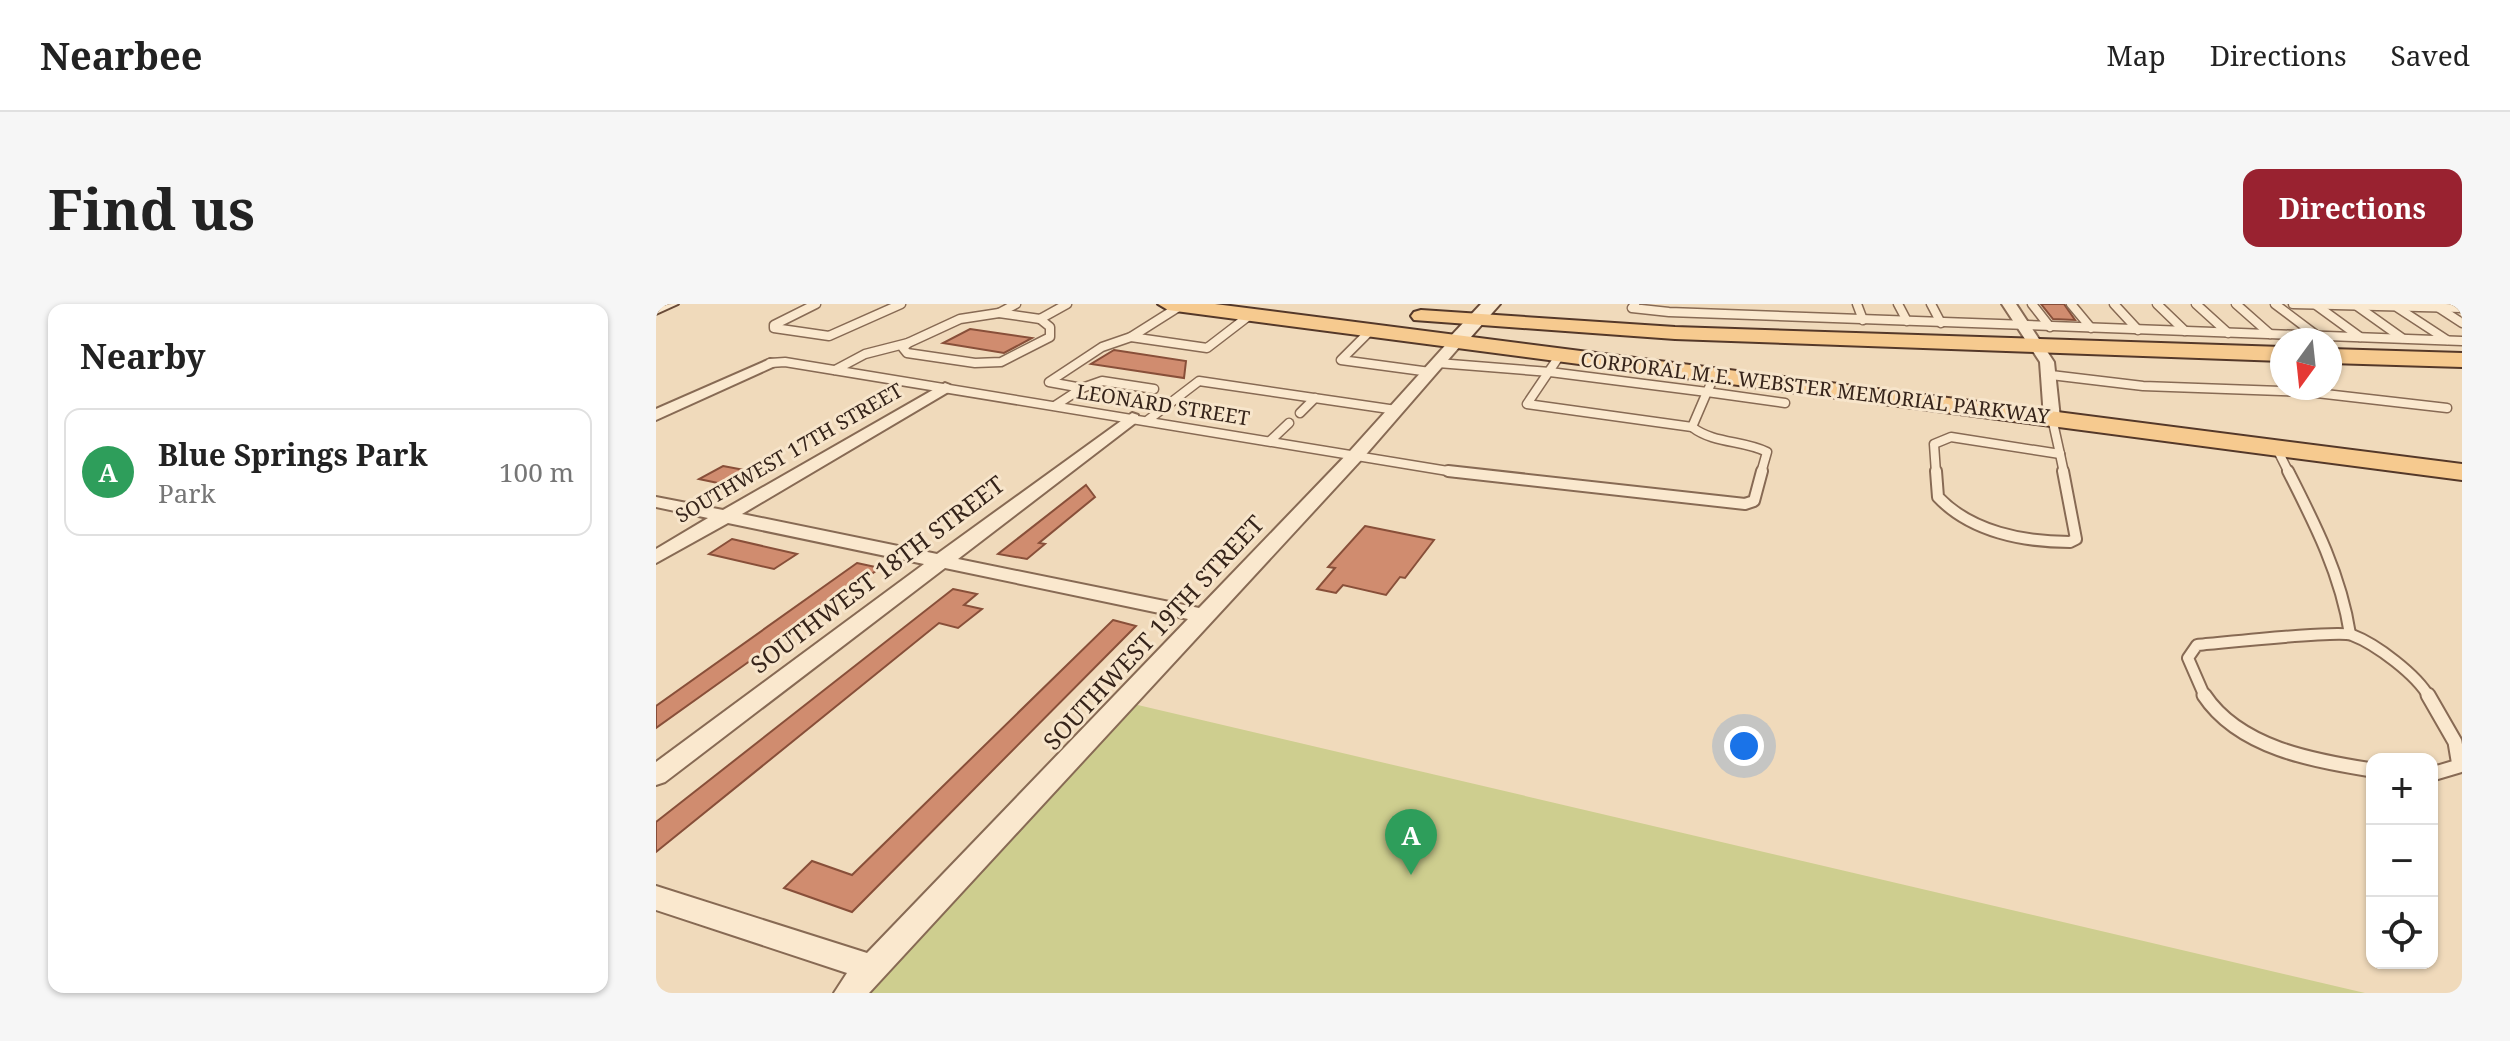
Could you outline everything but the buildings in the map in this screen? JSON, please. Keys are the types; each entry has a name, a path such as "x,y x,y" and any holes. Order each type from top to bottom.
{"main road":[{"name":"CORPORAL M.E. WEBSTER MEMORIAL PARKWAY","path":"1297,304 1486,309 1561,326 1616,329 2270,354"},
{"name":"CORPORAL M.E. WEBSTER MEMORIAL PARKWAY","path":"1174,305 1456,342 1555,364 1711,384 2052,418 2462,472"},
{"path":"1317,324 1434,327 1486,309"},
{"path":"1456,342 1616,329"},
{"path":"2342,356 2462,360"}],"street":[{"path":"656,309 669,304"},
{"path":"2009,304 2038,346 2051,375 2052,418"},
{"name":"SOUTHWEST 19TH STREET","path":"849,993 1356,455 1486,309"},
{"path":"656,415 770,363"},
{"name":"SOUTHWEST 17TH STREET","path":"656,557 945,388"},
{"name":"SOUTHWEST 18TH STREET","path":"656,775 940,561 1140,419"},
{"path":"656,502 1204,616"},
{"path":"656,898 872,968"}],"lane":[{"path":"816,304 774,325 774,328 829,336 901,304"},
{"path":"999,313 1016,304"},
{"path":"1040,319 1067,304"},
{"path":"1635,304 1632,308 1708,308 1752,315 2270,334"},
{"path":"1750,304 1752,315"},
{"path":"1781,304 1784,316"},
{"path":"1818,304 1821,318"},
{"path":"1857,304 1863,320"},
{"path":"1898,304 1907,321"},
{"path":"1931,304 1941,323"},
{"path":"2032,304 2050,327"},
{"path":"2071,304 2091,328"},
{"path":"2114,304 2138,330"},
{"path":"2157,304 2185,331"},
{"path":"2196,304 2228,333"},
{"path":"2236,304 2270,334"},
{"path":"2275,304 2306,328"},
{"path":"2293,304 2462,308"},
{"path":"1082,388 1049,382 1102,347 1131,337 1174,305"},
{"path":"2316,305 2360,337"},
{"path":"2357,306 2402,339"},
{"path":"2396,307 2448,341"},
{"path":"2439,308 2462,323"},
{"path":"834,370 865,354 908,343 960,319 999,313 1040,319 1050,327 1050,337 1001,362 975,363 907,353 903,348 908,343"},
{"path":"1131,337 1207,348 1250,315"},
{"path":"1370,331 1341,360 1434,368 1555,364"},
{"path":"2342,337 2462,341"},
{"name":"LEONARD STREET","path":"770,363 785,362 1549,485 1745,504 1754,501 1767,452 1758,446 1703,438 1692,427"},
{"path":"1555,364 1527,404 1692,427 1711,384 1785,403"},
{"path":"2051,375 2143,386 2308,392 2447,408"},
{"path":"1056,405 1082,388 1102,381 1154,389"},
{"path":"1140,419 1199,381 1396,410"},
{"path":"1300,413 1315,398"},
{"path":"2052,418 2060,454 2076,539 2070,542 1994,531 1965,518 1938,497 1934,444 1938,440 1951,437 2060,454"},
{"path":"1270,441 1289,423"},
{"path":"2276,447 2338,571 2348,607 2350,634"},
{"path":"2366,769 2334,765 2260,741 2212,707 2193,674 2188,658 2197,645 2350,634 2391,659 2423,686 2455,742 2459,766 2438,772"}],"green space":[{"path":"1125,702 2365,993 849,993"}],"place":[{"name":"Blue Springs Park","path":"1411,875"}]}
